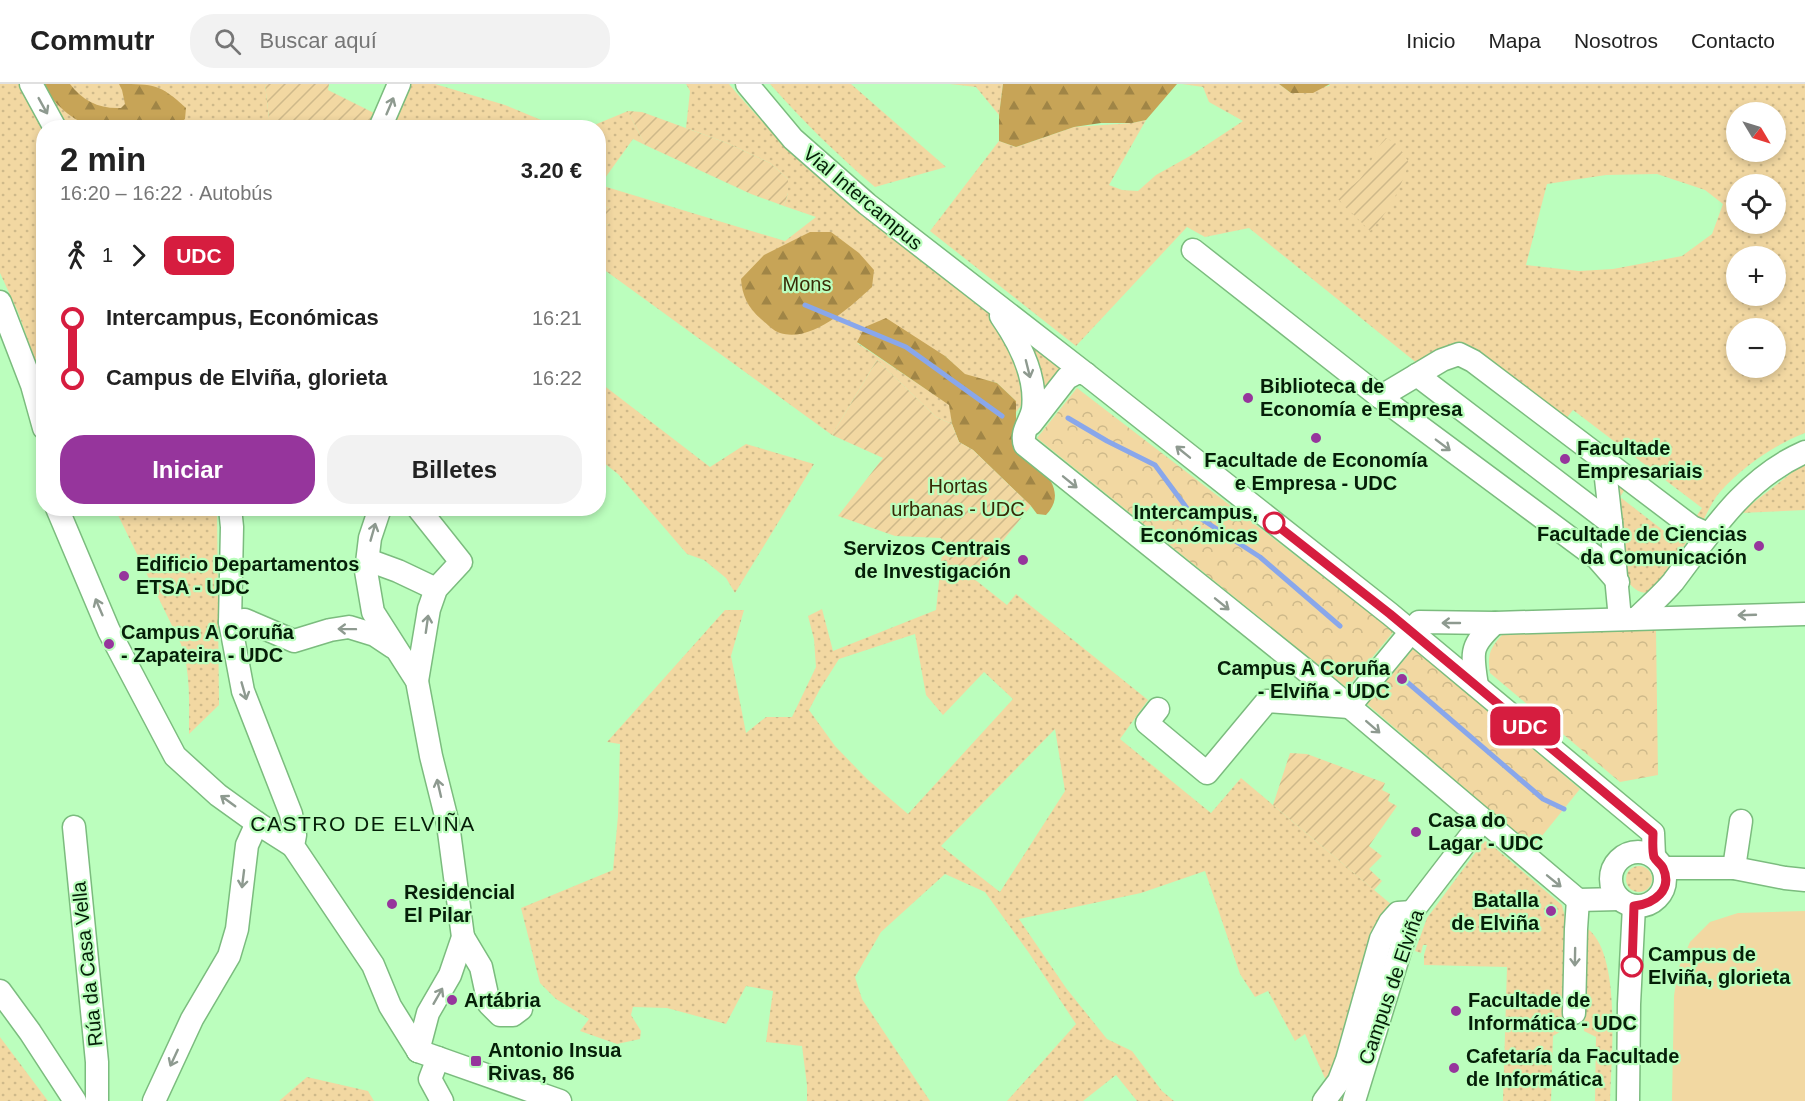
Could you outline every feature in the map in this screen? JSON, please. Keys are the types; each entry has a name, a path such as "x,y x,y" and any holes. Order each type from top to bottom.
{"street":[{"path":"31,84 51,120"},
{"path":"383,120 399,84"},
{"name":"Vial Intercampus","path":"747,84 793,139 867,204 989,300"},
{"path":"1193,250 1380,397 1597,558 1618,582"},
{"path":"989,300 1411,630 1653,833 1665,883 1659,897 1647,905 1578,900 1349,707 1025,445 1024,434 1033,399 1027,364 1012,333 989,300"},
{"path":"2,308 36,399"},
{"path":"1380,397 1442,360 1459,354 1473,360 1604,461 1692,526 1708,534"},
{"path":"1024,434 1067,378 1078,372 1086,374"},
{"path":"1417,375 1611,523"},
{"path":"1629,618 1671,584 1724,514 1755,483 1789,459 1805,452"},
{"path":"1604,461 1618,582 1629,618"},
{"path":"60,516 109,631 175,756 218,795 293,846 373,965 390,1006 428,1055 560,1101"},
{"path":"231,516 230,622 243,691 291,814 295,835 293,846"},
{"path":"377,516 370,538 366,571 372,612 417,681"},
{"path":"424,516 461,562 436,589 429,609 417,681 430,752 448,824 463,937 481,967 489,1004 500,1015 513,1015 521,1009"},
{"path":"368,560 436,589"},
{"path":"1349,707 1419,622 1495,623 1805,614"},
{"path":"230,622 245,620 294,641 349,627 375,635 399,651"},
{"path":"1477,686 1473,653 1479,638 1495,623"},
{"path":"1158,709 1147,723 1207,773 1267,701 1349,707"},
{"path":"1734,868 1741,820"},
{"name":"Campus de Elviña","path":"1354,1101 1412,912 1482,821"},
{"path":"154,1101 192,1018 229,956 237,929 247,845 257,823"},
{"name":"Rúa da Casa Vella","path":"74,827 97,1062 96,1101"},
{"path":"1628,1101 1627,903 1611,887 1610,875 1616,861 1628,853 1642,851 1659,862 1734,868 1805,880"},
{"path":"1574,1013 1578,900"},
{"path":"1324,1101 1339,1081 1347,1060 1381,939 1398,913 1412,912"},
{"path":"442,1101 430,1080 428,1013 450,975 463,937"},
{"path":"0,991 75,1101"}],"green space":[{"path":"0,84 265,84 269,120 36,120 36,364 18,312 0,273"},
{"path":"42,84 70,84 92,103 121,108 125,104 119,84 149,85 163,90 186,108 185,119 77,120 52,98"},
{"path":"265,84 329,84 328,90 378,115 376,120 269,120"},
{"path":"411,84 435,84 505,105 541,120 384,120 393,114"},
{"path":"686,84 729,84 758,117 821,177 889,234 993,315 1008,334 1028,397 1016,412 1016,401 997,383 965,375 945,356 857,343 950,405 952,424 936,417 877,360 832,435 606,271 606,225 609,224 610,208 606,208 606,187 785,241 816,217 784,206 788,193 788,179 770,163 727,143 686,128 690,91"},
{"path":"770,84 851,84 946,167 875,187 847,163"},
{"path":"950,84 1003,84 999,115 976,87"},
{"path":"1003,84 1177,84 1146,120 1074,127 1016,147 999,141 999,115"},
{"path":"1182,84 1279,84 1291,93 1330,84 1805,84 1805,433 1782,444 1748,466 1720,492 1703,521 1693,521 1702,508 1573,410 1565,420 1475,353 1418,364 1249,228 1205,237 1187,227 1076,346 930,231 999,141 1016,147 1074,127 1146,120 1109,185 1122,190 1138,191 1156,175 1243,121 1209,102 1203,87","holes":["1657,174 1705,190 1723,204 1712,234 1682,256 1613,269 1579,271 1526,265 1547,184 1606,175"]},
{"path":"1279,84 1330,84 1313,93 1291,93"},
{"path":"628,111 645,145 633,139 606,177 606,120"},
{"path":"628,111 642,112 727,143 770,163 788,179 788,193 784,206 751,194 645,145"},
{"path":"1386,138 1398,145 1409,163 1394,199 1370,231 1336,197 1360,179 1378,147"},
{"path":"606,208 615,213 606,225"},
{"name":"Mons","path":"810,232 831,232 859,253 874,270 872,287 842,313 817,328 792,335 780,333 756,315 749,306 744,296 741,279 764,255"},
{"path":"886,318 945,356 965,374 997,383 1016,401 1016,444 1041,468 1053,486 1055,495 1053,505 1046,515 1037,514 973,450 959,442 952,424 949,405 857,342 865,327"},
{"path":"1022,336 1069,366 1039,403"},
{"name":"Hortas urbanas - UDC","path":"877,360 936,417 952,424 959,442 973,450 1031,506 971,580 942,553 941,538 895,536 838,516 883,458 832,435"},
{"path":"606,387 710,467 746,444 814,464 735,593 726,578 704,560 687,554 618,474 606,465"},
{"path":"1077,388 1394,631 1347,688 1037,438"},
{"path":"1805,464 1805,510 1740,513"},
{"path":"1615,477 1627,486 1620,497 1677,541 1685,531 1691,535 1660,584 1649,593 1638,591 1629,583 1616,501"},
{"path":"118,516 217,516 219,705 189,734 188,677 181,644"},
{"path":"942,553 971,580 973,578 1007,605 1016,594 1148,700 1120,739 1211,813 1241,778 1392,905 1346,1101 1310,1101 1328,1085 1305,1034 1295,1041 1268,991 1255,997 1240,974 1205,871 1141,893 1019,919 1066,988 1107,1039 1132,1051 1162,1091 1174,1101 1137,1101 1116,1075 1083,1101 1007,1101 1076,1024 985,892 945,874 881,932 855,977 862,999 930,1101 807,1101 802,1046 766,1042 773,991 746,986 726,1024 667,1008 633,1007 631,1015 641,1031 640,1039 617,1044 580,1031 589,1019 556,999 540,983 521,908 613,870 618,816 620,744 607,742 725,610 744,610 731,656 746,733 766,717 792,717 816,667 814,639 808,616 822,609 833,651 936,610","holes":["915,634 926,695 943,715 984,672 1013,699 908,814 867,779 835,746 809,710 839,659","1055,729 1065,791 1000,892 941,846"]},
{"path":"1656,630 1658,775 1620,782 1490,673 1490,652 1503,634"},
{"path":"1414,648 1580,789 1533,847 1367,704"},
{"path":"1290,753 1307,754 1385,783 1382,790 1390,794 1388,801 1397,806 1369,846 1382,856 1369,869 1382,881 1374,890 1273,805"},
{"path":"1484,841 1562,905 1568,929 1565,1029 1553,1036 1551,1101 1503,1101 1507,967 1424,965 1427,945 1423,945 1421,953 1415,951 1427,918"},
{"path":"1639,866 1648,870 1652,879 1648,888 1639,892 1630,888 1626,879 1630,870"},
{"path":"1805,911 1805,1101 1672,1101 1674,996 1678,969 1690,942 1710,922 1738,913"},
{"path":"1588,929 1599,942 1606,961 1610,984 1612,1035 1610,1101 1595,1101 1596,1037 1584,1031"},
{"path":"0,1037 48,1101 0,1101"},
{"path":"307,1077 368,1091 374,1101 279,1101"}],"waterway":[{"path":"805,305 906,347 1002,416"},
{"path":"1068,418 1155,465 1189,511 1260,557 1340,626"},
{"path":"1407,682 1543,799 1564,809"}],"bus line":[{"name":"UDC","path":"1274,523 1390,614 1653,833 1654,856 1663,868 1665,883 1659,897 1647,905 1634,906 1632,966"}],"place":[{"name":"Biblioteca de Economía e Empresa","path":"1248,398"},
{"name":"Facultade de Economía e Empresa - UDC","path":"1316,438"},
{"name":"Facultade Empresariais","path":"1565,459"},
{"name":"Intercampus, Económicas","path":"1274,523"},
{"name":"Facultade de Ciencias da Comunicación","path":"1759,546"},
{"name":"Servizos Centrais de Investigación","path":"1023,560"},
{"name":"Edificio Departamentos ETSA - UDC","path":"124,576"},
{"name":"Campus A Coruña - Zapateira - UDC","path":"109,644"},
{"name":"Campus A Coruña - Elviña - UDC","path":"1402,679"},
{"name":"Casa do Lagar - UDC","path":"1416,832"},
{"name":"Residencial El Pilar","path":"392,904"},
{"name":"Batalla de Elviña","path":"1551,911"},
{"name":"Campus de Elviña, glorieta","path":"1632,966"},
{"name":"Artábria","path":"452,1000"},
{"name":"Facultade de Informática - UDC","path":"1456,1011"},
{"name":"Antonio Insua Rivas, 86","path":"476,1061"},
{"name":"Cafetaría da Facultade de Informática","path":"1454,1068"}],"district":[{"name":"CASTRO DE ELVIÑA","path":"363,824"}]}
